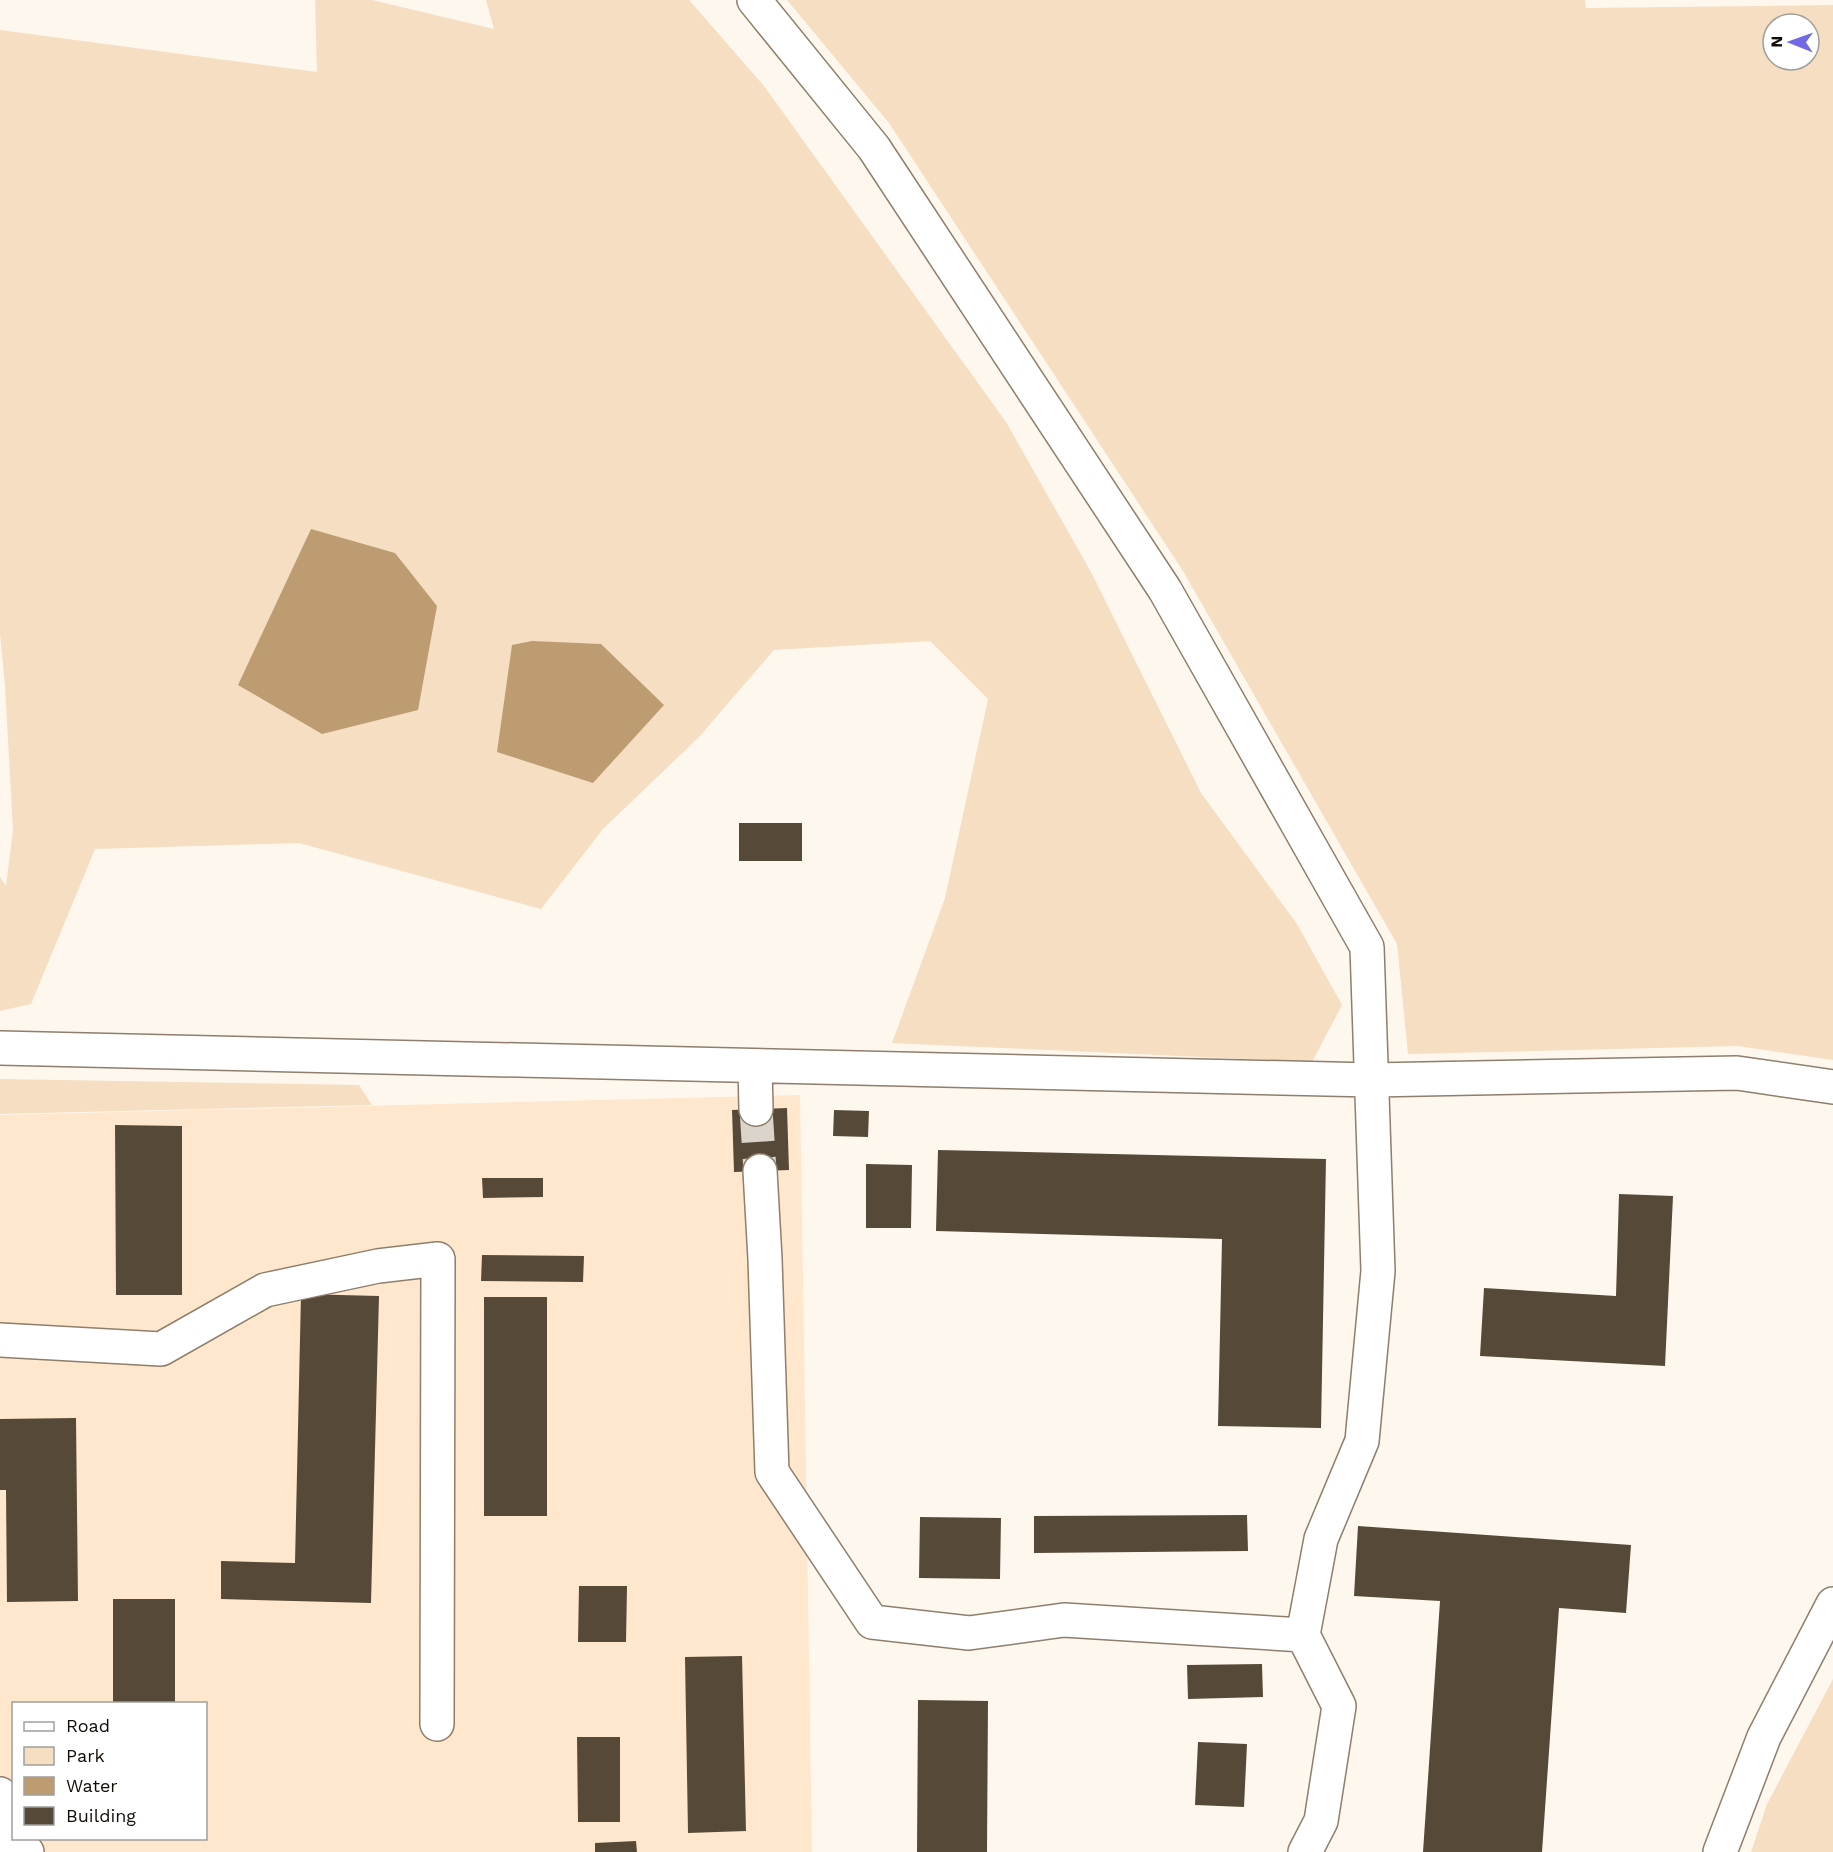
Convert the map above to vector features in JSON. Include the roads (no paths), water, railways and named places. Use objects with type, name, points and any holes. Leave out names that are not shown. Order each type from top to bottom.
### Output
[{"type":"street","points":[[754,0],[874,148],[1165,590],[1367,946],[1378,1271],[1362,1441],[1321,1539],[1303,1635],[1339,1706],[1321,1821],[1305,1852]]},
{"type":"street","points":[[0,1048],[1372,1080],[1737,1073],[1833,1087]]},
{"type":"street","points":[[755,1066],[756,1109]]},
{"type":"street","points":[[760,1171],[772,1472],[872,1622],[969,1633],[1064,1620],[1303,1635]]},
{"type":"street","points":[[0,1340],[161,1348],[265,1290],[378,1266],[438,1259],[437,1724]]},
{"type":"street","points":[[1720,1852],[1764,1737],[1833,1604]]},
{"type":"street","points":[[0,1794],[12,1836]]},
{"type":"street","points":[[13,1840],[15,1846],[27,1852]]},
{"type":"water","points":[[311,529],[395,553],[437,606],[418,710],[322,734],[238,685]]},
{"type":"water","points":[[532,641],[601,644],[664,705],[593,783],[497,752],[512,645]]},
{"type":"tunnel","points":[[756,1109],[760,1171]]}]
